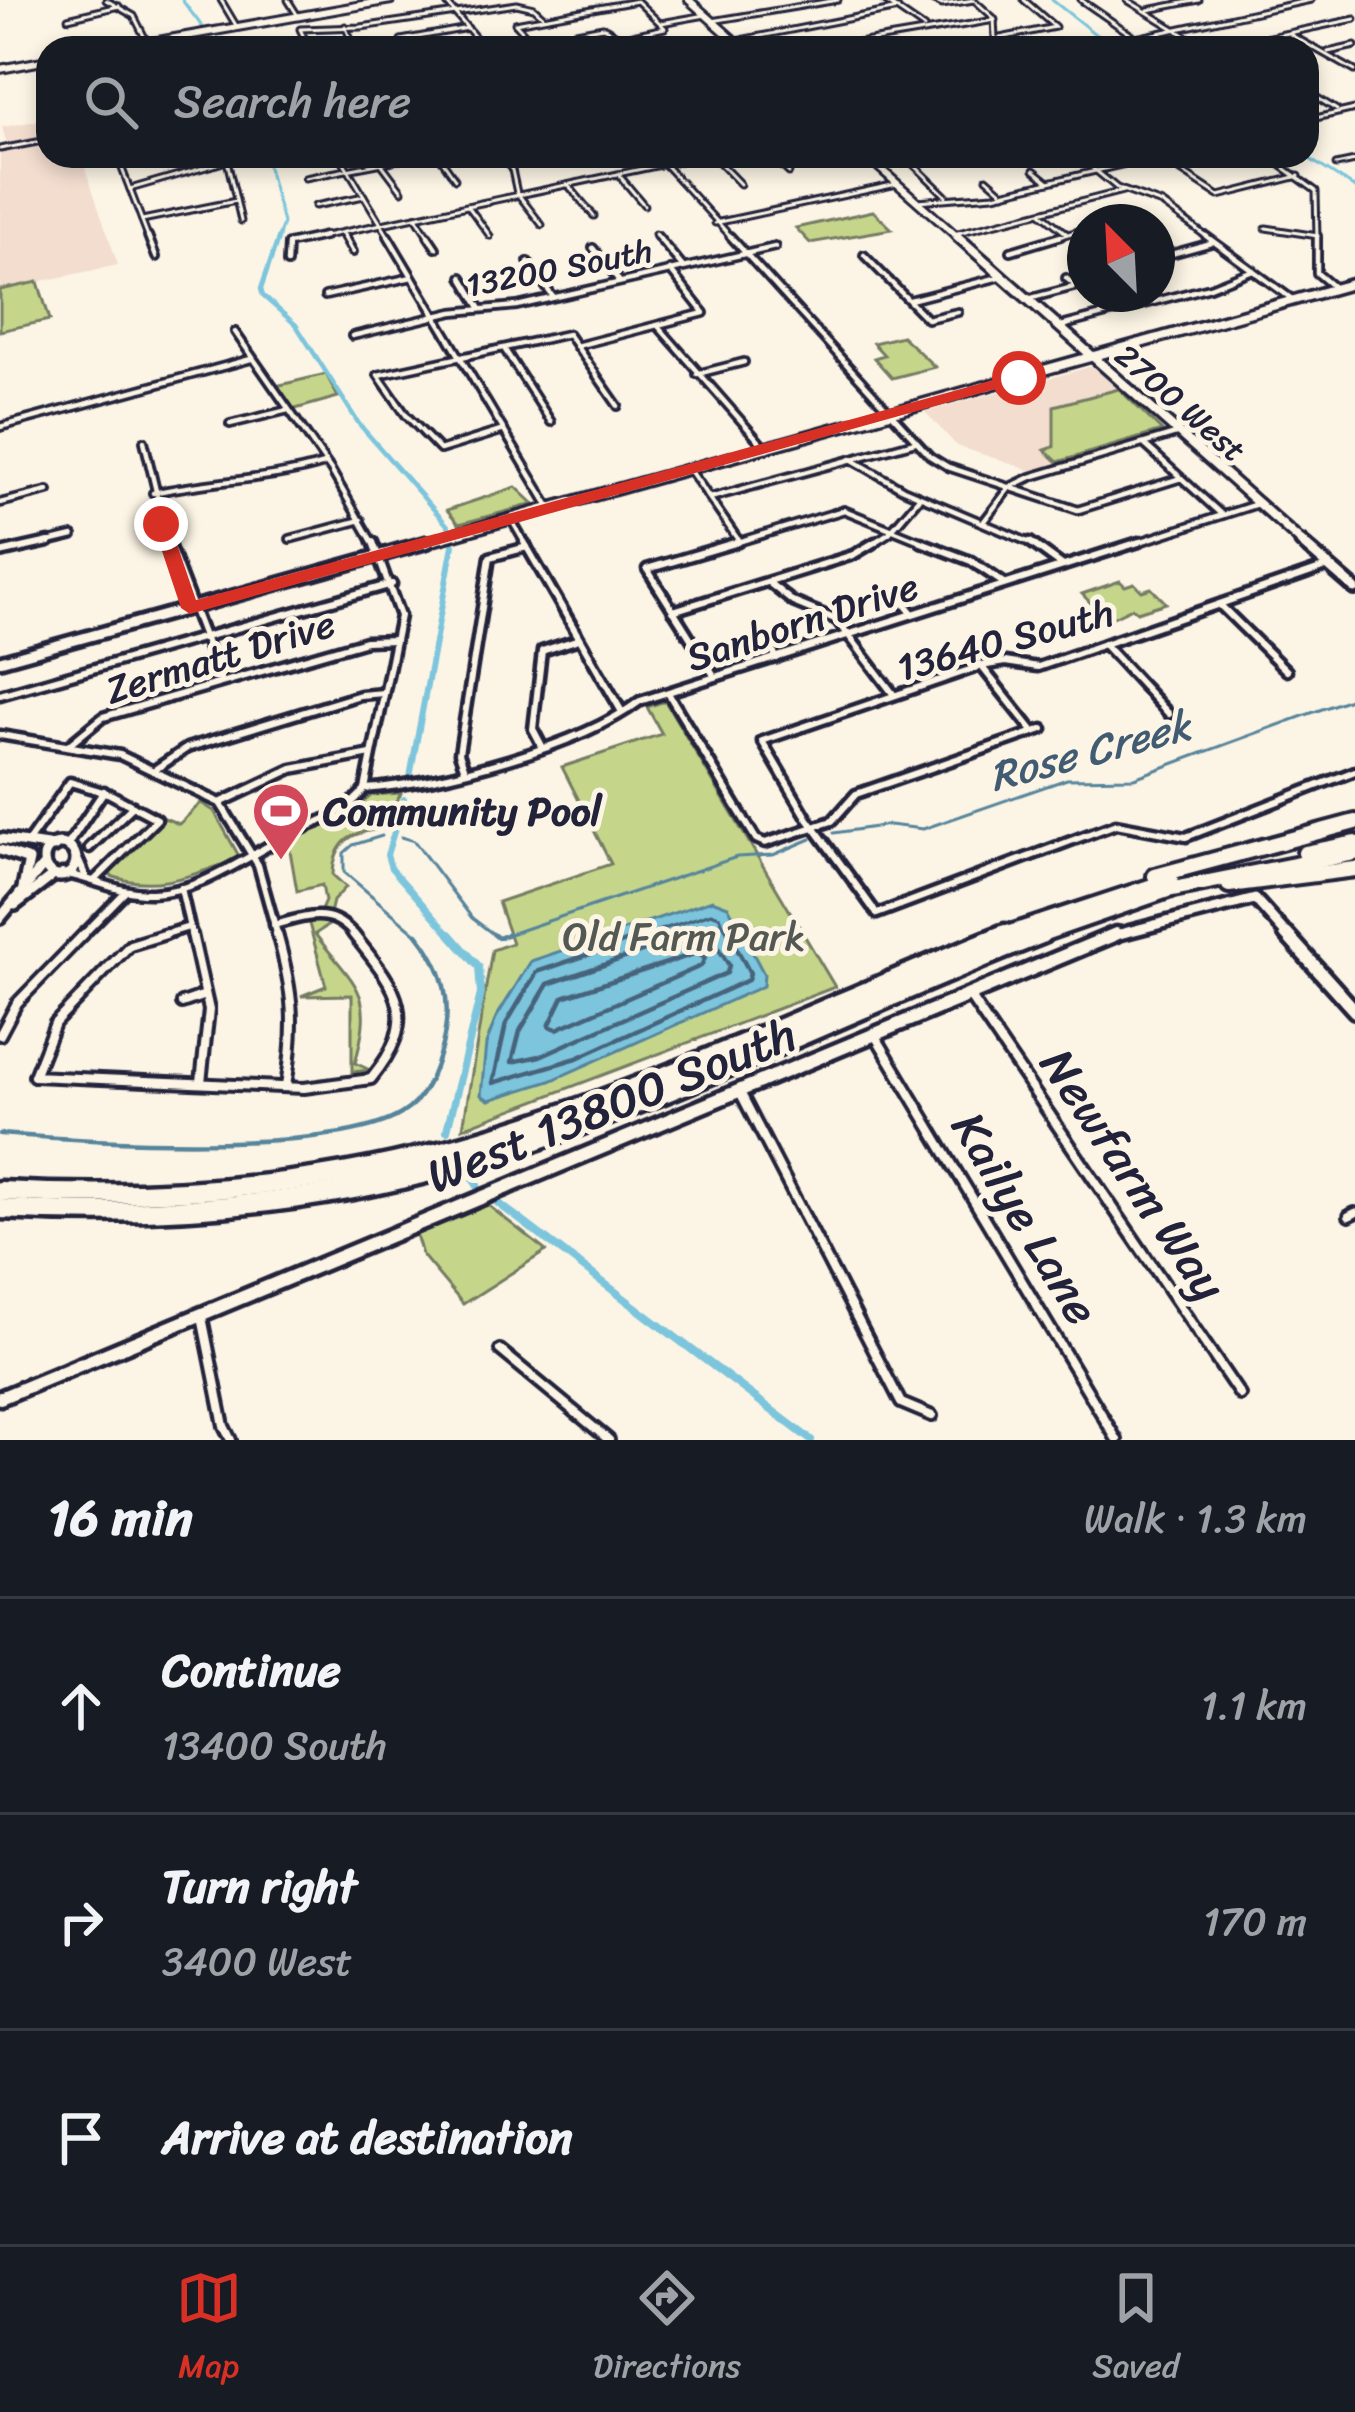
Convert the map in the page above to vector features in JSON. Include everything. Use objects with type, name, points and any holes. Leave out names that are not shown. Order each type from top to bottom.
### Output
[{"type":"highway","points":[[0,1190],[125,1195],[224,1190],[314,1179],[429,1154],[578,1108],[1183,867],[1355,822]]},
{"type":"highway","points":[[1044,919],[1167,881],[1355,843]]},
{"type":"highway","points":[[0,1209],[101,1214],[211,1209],[303,1198],[429,1172],[577,1126],[945,970],[1084,917],[1194,884],[1355,854]]},
{"type":"highway","points":[[1084,917],[1200,889],[1355,869]]},
{"type":"main road","points":[[193,36],[391,0]]},
{"type":"main road","points":[[689,0],[729,36]]},
{"type":"main road","points":[[0,69],[36,62]]},
{"type":"main road","name":"2700 West","points":[[879,168],[1355,589]]},
{"type":"main road","points":[[0,661],[1355,284]]},
{"type":"main road","points":[[0,846],[27,843],[77,851],[78,859],[10,908]]},
{"type":"main road","points":[[0,846],[33,854],[42,866],[59,874]]},
{"type":"main road","points":[[0,846],[29,860],[21,893]]},
{"type":"main road","points":[[0,918],[48,852],[62,846]]},
{"type":"main road","name":"West 13800 South","points":[[0,1398],[1123,931],[1256,899],[1355,1011]]},
{"type":"street","points":[[106,0],[135,17],[144,36]]},
{"type":"street","points":[[221,0],[237,27]]},
{"type":"street","points":[[288,0],[298,16]]},
{"type":"street","points":[[444,0],[474,36]]},
{"type":"street","points":[[661,23],[838,0]]},
{"type":"street","points":[[883,0],[927,30]]},
{"type":"street","points":[[931,0],[942,5],[975,0],[995,20],[995,36]]},
{"type":"street","points":[[1015,36],[1054,28],[1054,23],[1024,0]]},
{"type":"street","points":[[1081,0],[1133,36]]},
{"type":"street","points":[[1127,0],[1187,36]]},
{"type":"street","points":[[1145,11],[1199,0]]},
{"type":"street","points":[[1146,36],[1311,0]]},
{"type":"street","points":[[527,36],[515,22],[637,1],[665,30],[637,36]]},
{"type":"street","points":[[303,36],[300,29],[521,4],[544,17]]},
{"type":"street","points":[[68,18],[118,6]]},
{"type":"street","points":[[760,36],[898,9]]},
{"type":"street","points":[[1274,36],[1355,19]]},
{"type":"street","points":[[894,36],[995,20]]},
{"type":"street","points":[[340,24],[348,36]]},
{"type":"street","points":[[576,32],[603,27],[618,36]]},
{"type":"street","points":[[423,36],[468,28]]},
{"type":"street","points":[[1288,33],[1293,36]]},
{"type":"street","points":[[1324,53],[1355,46]]},
{"type":"street","points":[[1319,50],[1355,71]]},
{"type":"street","points":[[1319,100],[1340,112]]},
{"type":"street","points":[[1319,117],[1355,109]]},
{"type":"street","points":[[1,139],[2,149],[36,142]]},
{"type":"street","points":[[1336,165],[1355,160]]},
{"type":"street","points":[[122,168],[156,257]]},
{"type":"street","points":[[130,189],[195,168]]},
{"type":"street","points":[[228,168],[241,220]]},
{"type":"street","points":[[305,178],[354,168]]},
{"type":"street","points":[[385,168],[402,191]]},
{"type":"street","points":[[447,168],[455,179]]},
{"type":"street","points":[[510,168],[519,195],[542,225]]},
{"type":"street","points":[[287,263],[288,244],[646,168]]},
{"type":"street","points":[[668,168],[915,442],[948,467],[1078,510],[1181,478]]},
{"type":"street","points":[[725,168],[740,184]]},
{"type":"street","points":[[784,168],[789,173]]},
{"type":"street","points":[[918,168],[946,196]]},
{"type":"street","points":[[1089,168],[1124,191],[1160,202],[1294,300]]},
{"type":"street","points":[[917,201],[1004,193],[1109,168]]},
{"type":"street","points":[[1176,168],[1219,196],[1300,176]]},
{"type":"street","points":[[1287,168],[1315,188],[1317,273],[1336,289]]},
{"type":"street","points":[[348,169],[550,508]]},
{"type":"street","points":[[1034,170],[1049,182]]},
{"type":"street","points":[[618,174],[644,205]]},
{"type":"street","points":[[987,178],[1004,193]]},
{"type":"street","points":[[568,184],[594,216]]},
{"type":"street","points":[[715,223],[897,184]]},
{"type":"street","points":[[1137,195],[1143,190]]},
{"type":"street","points":[[955,234],[1124,191]]},
{"type":"street","points":[[315,206],[364,196]]},
{"type":"street","points":[[142,220],[236,201]]},
{"type":"street","points":[[468,206],[490,236]]},
{"type":"street","points":[[1041,213],[1067,234]]},
{"type":"street","points":[[416,217],[436,248]]},
{"type":"street","points":[[1266,228],[1318,236]]},
{"type":"street","points":[[342,232],[353,252]]},
{"type":"street","points":[[655,234],[683,267]]},
{"type":"street","points":[[1011,251],[1067,234]]},
{"type":"street","points":[[1175,252],[1214,242]]},
{"type":"street","name":"13200 South","points":[[352,336],[436,316],[553,298],[775,247]]},
{"type":"street","points":[[593,248],[620,282]]},
{"type":"street","points":[[864,255],[926,319],[958,312]]},
{"type":"street","points":[[528,262],[553,298]]},
{"type":"street","points":[[576,346],[704,313],[670,270]]},
{"type":"street","points":[[1060,327],[1253,271]]},
{"type":"street","points":[[910,300],[1003,276]]},
{"type":"street","points":[[325,296],[412,277]]},
{"type":"street","points":[[462,277],[482,309]]},
{"type":"street","points":[[1028,299],[1067,288]]},
{"type":"street","points":[[658,326],[765,448]]},
{"type":"street","points":[[59,874],[85,875],[125,892],[182,888],[227,873],[290,834],[350,810],[365,789],[400,616],[392,584],[361,520],[235,332]]},
{"type":"street","points":[[504,430],[440,450],[406,415],[378,375],[568,334],[618,406]]},
{"type":"street","points":[[505,350],[551,422]]},
{"type":"street","points":[[0,427],[253,358]]},
{"type":"street","points":[[697,374],[744,362]]},
{"type":"street","points":[[230,424],[288,410]]},
{"type":"street","points":[[984,521],[1010,488],[1179,433]]},
{"type":"street","points":[[144,441],[153,470],[153,493],[190,608],[221,682]]},
{"type":"street","points":[[710,498],[915,442]]},
{"type":"street","points":[[1144,444],[1222,515]]},
{"type":"street","points":[[851,459],[918,499],[1042,545],[1063,566]]},
{"type":"street","points":[[153,493],[208,479],[275,479],[324,464]]},
{"type":"street","points":[[689,470],[740,541]]},
{"type":"street","points":[[0,503],[49,491]]},
{"type":"street","points":[[673,611],[853,555],[889,533],[918,499]]},
{"type":"street","name":"Sanborn Drive","points":[[365,789],[398,789],[542,746],[611,723],[622,712],[668,693],[1259,503]]},
{"type":"street","points":[[716,677],[647,569],[844,510],[889,533],[985,567],[1005,584]]},
{"type":"street","points":[[511,519],[622,712]]},
{"type":"street","points":[[290,539],[361,520]]},
{"type":"street","points":[[0,553],[73,536]]},
{"type":"street","points":[[465,770],[459,753],[490,557],[527,547]]},
{"type":"street","name":"13640 South","points":[[816,828],[762,741],[981,666],[1005,662],[1038,667],[1329,566]]},
{"type":"street","points":[[768,582],[793,602],[824,612],[849,635],[895,695]]},
{"type":"street","points":[[0,695],[392,584]]},
{"type":"street","points":[[898,596],[912,613]]},
{"type":"street","points":[[1220,605],[1287,671]]},
{"type":"street","points":[[542,746],[533,729],[542,650],[579,639]]},
{"type":"street","name":"Zermatt Drive","points":[[69,745],[103,717],[366,641],[394,640]]},
{"type":"street","points":[[1104,644],[1169,714]]},
{"type":"street","points":[[770,647],[777,658]]},
{"type":"street","points":[[981,666],[1032,730]]},
{"type":"street","points":[[153,771],[187,748],[360,694],[384,693]]},
{"type":"street","points":[[668,693],[756,839],[765,843],[816,828],[839,815],[856,794],[1043,729]]},
{"type":"street","points":[[0,734],[120,755],[220,803],[255,857],[296,1006],[286,1086]]},
{"type":"street","points":[[220,803],[242,788],[352,754],[371,754]]},
{"type":"street","points":[[816,828],[877,914],[1116,824],[1139,826],[1166,838],[1186,837],[1355,771]]},
{"type":"street","points":[[27,843],[70,782],[104,791],[157,819],[95,880]]},
{"type":"street","points":[[62,846],[104,791]]},
{"type":"street","points":[[89,848],[133,806]]},
{"type":"street","points":[[78,859],[85,875]]},
{"type":"street","points":[[182,888],[206,995],[210,1034],[202,1082]]},
{"type":"street","points":[[0,1035],[17,1003],[125,892]]},
{"type":"street","points":[[189,927],[130,945],[56,1023],[34,1076],[286,1086],[371,1079],[392,1053],[400,1006],[394,986],[341,919],[322,913],[274,925]]},
{"type":"street","name":"Newfarm Way","points":[[968,994],[1240,1395]]},
{"type":"street","points":[[182,1003],[206,995]]},
{"type":"street","name":"Kailye Lane","points":[[874,1034],[1117,1440]]},
{"type":"street","points":[[739,1090],[902,1402],[932,1416]]},
{"type":"street","points":[[201,1314],[231,1440]]},
{"type":"street","points":[[500,1350],[609,1440]]},
{"type":"shaded area","points":[[36,121],[36,168],[85,168],[118,265],[0,290],[0,147],[7,145],[2,127]]},
{"type":"shaded area","points":[[1093,366],[1165,431],[1033,471],[957,446],[925,412]]},
{"type":"green space","points":[[873,211],[892,229],[810,243],[796,228]]},
{"type":"green space","points":[[38,282],[50,320],[0,331],[0,290]]},
{"type":"green space","points":[[902,336],[935,367],[892,378],[874,358],[884,355],[873,343]]},
{"type":"green space","points":[[326,374],[338,397],[292,410],[276,386]]},
{"type":"green space","points":[[1119,389],[1162,431],[1058,462],[1045,450],[1054,447],[1054,406]]},
{"type":"green space","points":[[516,487],[534,504],[459,524],[447,510]]},
{"type":"green space","points":[[1120,581],[1125,586],[1134,583],[1142,591],[1151,588],[1166,603],[1137,612],[1132,608],[1107,620],[1082,594]]},
{"type":"green space","name":"Old Farm Park","points":[[665,701],[835,987],[463,1128],[492,950],[512,943],[498,902],[611,864],[562,767],[662,734],[647,707]]},
{"type":"green space","points":[[401,793],[384,829],[354,835],[341,846],[333,875],[346,887],[333,901],[329,918],[335,921],[315,934],[359,992],[363,1021],[355,1063],[370,1070],[352,1072],[352,995],[301,996],[326,986],[308,920],[318,917],[325,901],[322,885],[297,891],[288,839],[340,821],[372,795]]},
{"type":"green space","points":[[201,803],[214,811],[240,858],[157,882],[106,874],[162,817],[179,824]]},
{"type":"green space","points":[[484,1202],[546,1251],[463,1304],[422,1255],[415,1231]]},
{"type":"water","points":[[712,900],[728,906],[764,974],[763,986],[550,1081],[489,1100],[481,1095],[486,1044],[496,1018],[531,961]]},
{"type":"waterway","points":[[182,0],[204,29]]},
{"type":"waterway","points":[[1052,0],[1099,36]]},
{"type":"waterway","points":[[1319,165],[1355,188]]},
{"type":"waterway","points":[[268,168],[283,223],[278,238]]},
{"type":"waterway","points":[[278,238],[261,289],[263,296],[296,325],[359,424],[449,527]]},
{"type":"waterway","points":[[410,777],[453,545]]},
{"type":"waterway","name":"Rose Creek","points":[[834,833],[889,825],[923,829],[1067,779],[1134,778],[1355,697]]},
{"type":"waterway","points":[[404,799],[387,855],[391,868],[452,937]]},
{"type":"waterway","name":"Rose Creek","points":[[382,836],[353,845],[344,853],[344,872],[418,935]]},
{"type":"waterway","name":"Rose Creek","points":[[401,837],[414,841],[472,918],[497,937]]},
{"type":"waterway","name":"Rose Creek","points":[[501,937],[737,857],[773,855],[811,839]]},
{"type":"waterway","points":[[447,1130],[481,994],[479,967],[450,934]]},
{"type":"waterway","name":"Rose Creek","points":[[493,934],[498,938],[509,934]]},
{"type":"waterway","name":"Rose Creek","points":[[0,1134],[146,1142],[266,1141],[368,1127],[401,1114],[417,1101],[432,1075],[447,1015],[440,973],[418,935]]},
{"type":"waterway","points":[[474,1179],[477,1185]]},
{"type":"waterway","points":[[498,1203],[811,1440]]},
{"type":"place","name":"Community Pool","points":[[281,862]]},
{"type":"route","points":[[161,524],[169,535],[190,608],[1019,378]]}]
